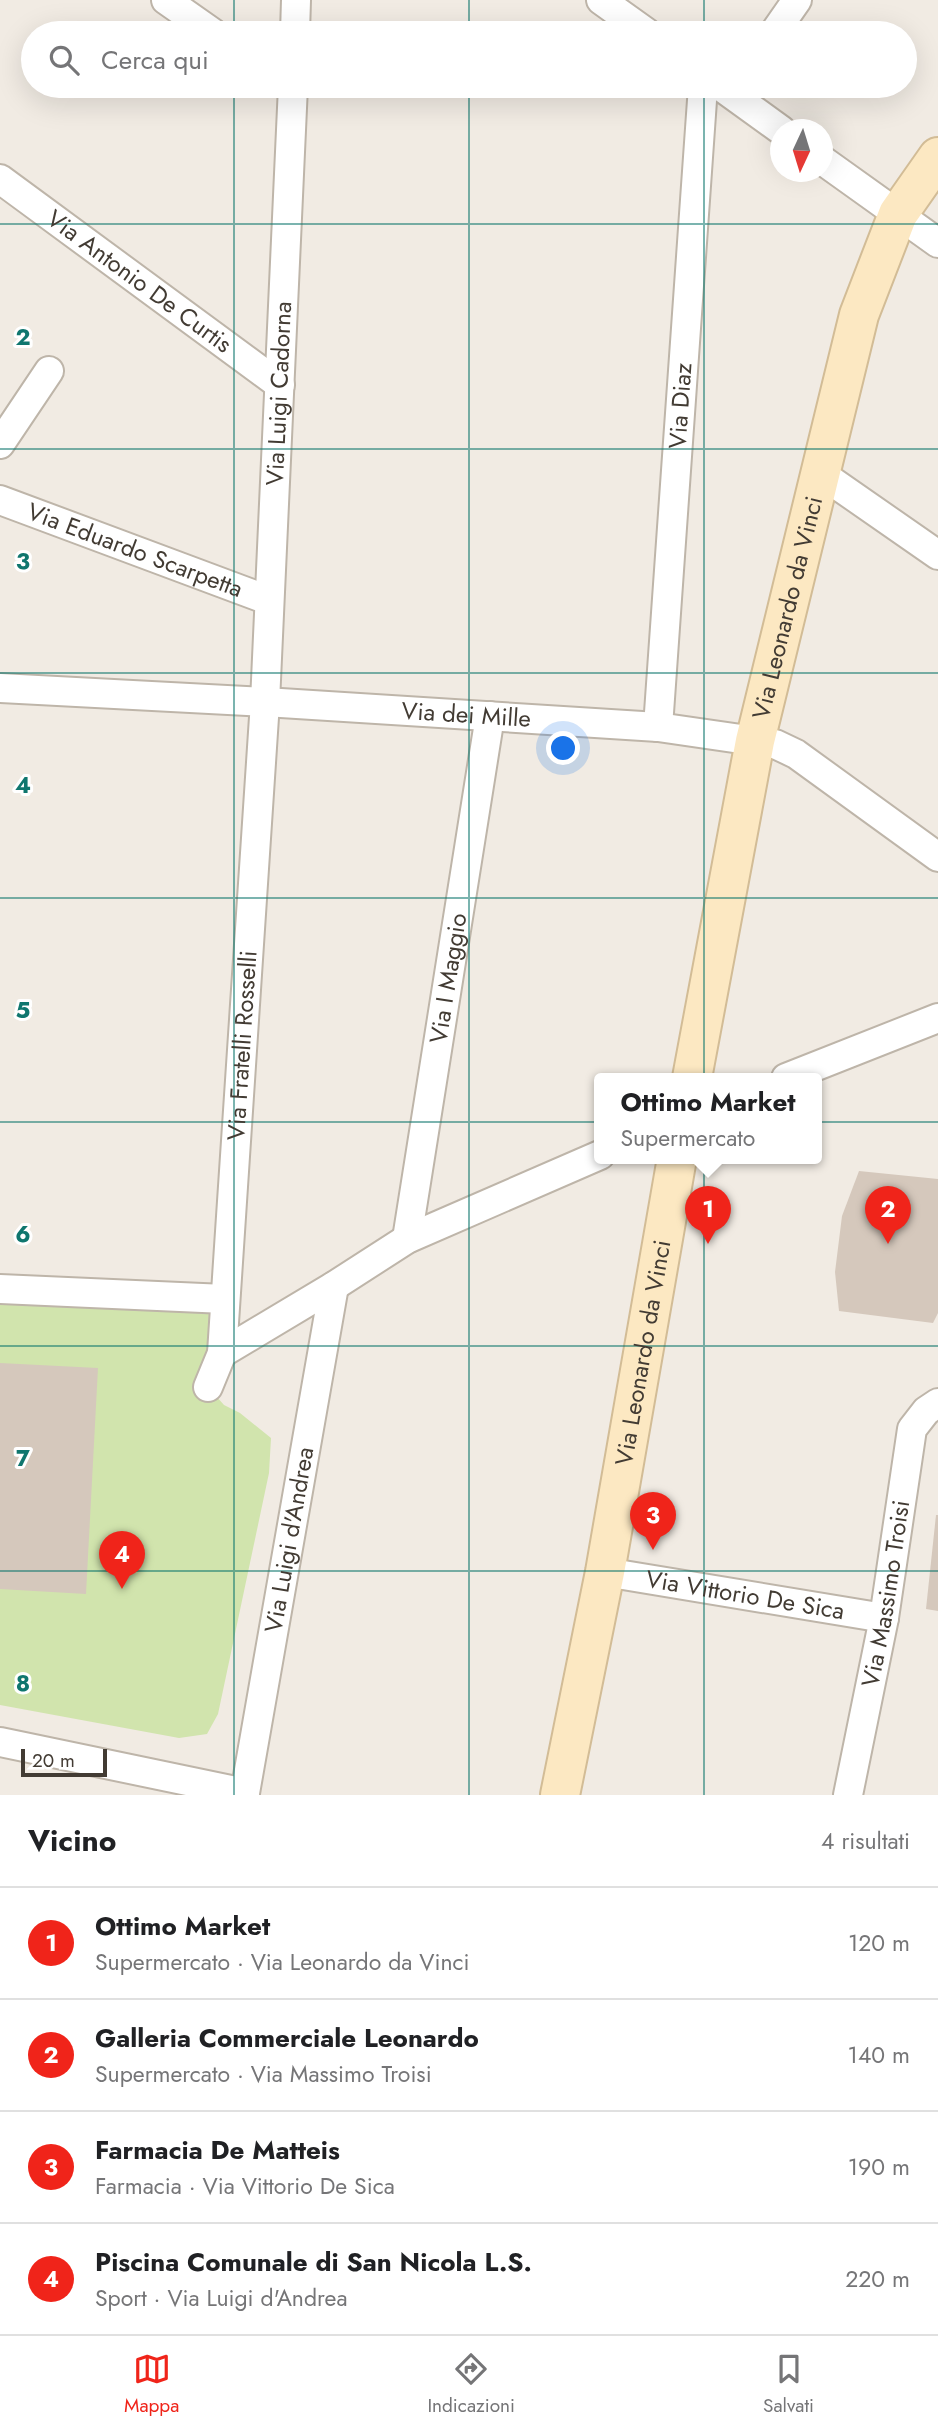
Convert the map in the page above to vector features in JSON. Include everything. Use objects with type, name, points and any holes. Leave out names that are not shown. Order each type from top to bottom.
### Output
[{"type":"street","points":[[166,0],[196,21]]},
{"type":"street","points":[[295,21],[296,0]]},
{"type":"street","points":[[601,0],[630,21]]},
{"type":"street","points":[[782,21],[797,0]]},
{"type":"street","name":"Via Luigi Cadorna","points":[[265,702],[290,98]]},
{"type":"street","name":"Via Diaz","points":[[658,727],[702,98]]},
{"type":"street","points":[[742,98],[770,121]]},
{"type":"street","name":"Via Leonardo da Vinci","points":[[693,1073],[755,741],[859,315],[898,214],[938,157]]},
{"type":"street","points":[[833,167],[938,243]]},
{"type":"street","name":"Via Antonio De Curtis","points":[[0,179],[280,385]]},
{"type":"street","points":[[0,444],[49,371]]},
{"type":"street","points":[[820,473],[938,555]]},
{"type":"street","name":"Via Eduardo Scarpetta","points":[[0,500],[268,600]]},
{"type":"street","name":"Via dei Mille","points":[[0,688],[658,727],[775,744],[796,754],[938,857]]},
{"type":"street","name":"Via Fratelli Rosselli","points":[[208,1387],[222,1353],[265,702]]},
{"type":"street","name":"Via I Maggio","points":[[407,1238],[489,716]]},
{"type":"street","points":[[799,1073],[938,1018]]},
{"type":"street","points":[[222,1353],[334,1286],[407,1238],[594,1158]]},
{"type":"street","name":"Via Leonardo da Vinci","points":[[560,1795],[605,1572],[676,1164]]},
{"type":"street","name":"Via Luigi d'Andrea","points":[[245,1794],[334,1286]]},
{"type":"street","points":[[0,1289],[225,1299]]},
{"type":"street","name":"Via Massimo Troisi","points":[[848,1795],[884,1618],[912,1429],[926,1411],[938,1403]]},
{"type":"street","name":"Via Vittorio De Sica","points":[[605,1572],[884,1618]]},
{"type":"street","points":[[0,1742],[245,1794]]},
{"type":"green space","points":[[0,1301],[209,1311],[208,1387],[224,1405],[240,1413],[271,1438],[269,1473],[218,1714],[207,1734],[179,1738],[0,1705]]},
{"type":"building","points":[[859,1171],[938,1179],[938,1313],[933,1323],[839,1311],[835,1272],[842,1216]]},
{"type":"building","points":[[0,1363],[98,1368],[86,1594],[0,1589]]},
{"type":"building","points":[[938,1515],[938,1611],[926,1609]]},
{"type":"place","name":"Ottimo Market","points":[[708,1244]]},
{"type":"place","name":"Galleria Commerciale Leonardo","points":[[888,1244]]},
{"type":"place","name":"Farmacia De Matteis","points":[[653,1550]]},
{"type":"place","name":"Piscina Comunale di San Nicola L.S.","points":[[122,1589]]}]
